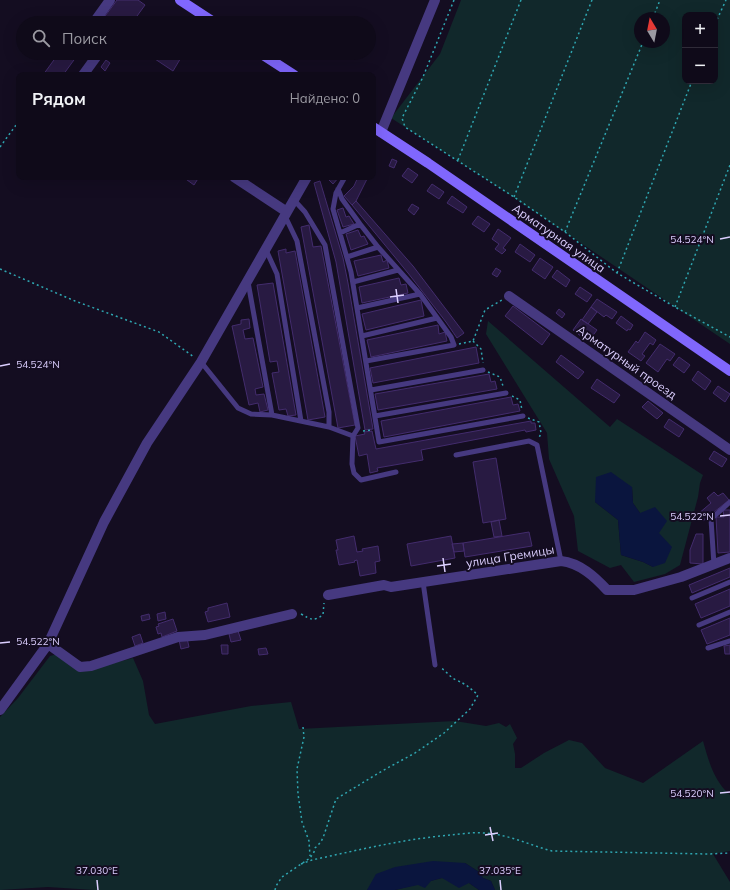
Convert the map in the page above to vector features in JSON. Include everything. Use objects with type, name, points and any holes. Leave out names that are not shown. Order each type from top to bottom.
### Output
[{"type":"street","points":[[99,16],[110,0]]},
{"type":"street","points":[[180,0],[204,16]]},
{"type":"street","points":[[376,127],[435,0]]},
{"type":"street","points":[[85,72],[94,60]]},
{"type":"street","points":[[271,60],[289,72]]},
{"type":"street","name":"Арматурная улица","points":[[376,130],[441,172],[730,372]]},
{"type":"street","points":[[238,180],[286,214]]},
{"type":"street","points":[[0,710],[48,644],[104,522],[147,443],[200,362],[305,180]]},
{"type":"street","name":"Арматурный проезд","points":[[509,296],[730,450]]},
{"type":"street","name":"улица Гремицы","points":[[328,595],[384,585],[391,587],[561,561],[569,562],[580,567],[594,576],[608,590],[634,590],[680,577],[730,558]]},
{"type":"street","points":[[48,644],[80,666],[91,666],[178,637],[205,635],[292,614]]},
{"type":"lane","points":[[343,180],[336,193],[333,209],[353,282],[379,442],[523,416]]},
{"type":"lane","points":[[338,189],[342,199],[360,224],[378,247],[420,294],[451,337],[454,345],[366,361]]},
{"type":"lane","points":[[294,200],[305,212],[325,245],[358,428],[354,434],[352,464],[354,473],[361,480],[396,472]]},
{"type":"lane","points":[[286,214],[297,240],[329,412],[328,427]]},
{"type":"lane","points":[[340,233],[360,224]]},
{"type":"lane","points":[[347,257],[378,247]]},
{"type":"lane","points":[[266,249],[276,274],[301,421]]},
{"type":"lane","points":[[353,282],[398,270]]},
{"type":"lane","points":[[248,280],[272,415]]},
{"type":"lane","points":[[357,308],[420,294]]},
{"type":"lane","points":[[362,336],[437,318]]},
{"type":"lane","points":[[200,362],[238,408],[251,414],[272,415],[354,434]]},
{"type":"lane","points":[[371,390],[483,370]]},
{"type":"lane","points":[[375,416],[506,393]]},
{"type":"lane","points":[[456,455],[529,441],[537,445],[561,561]]},
{"type":"lane","points":[[714,565],[711,519],[730,502]]},
{"type":"lane","points":[[423,582],[435,664]]},
{"type":"lane","points":[[692,598],[730,582]]},
{"type":"lane","points":[[699,625],[730,612]]},
{"type":"lane","points":[[708,648],[730,641]]},
{"type":"path","points":[[454,0],[423,77],[402,118],[405,127],[514,197],[565,232],[618,273],[675,307],[730,337]]},
{"type":"path","points":[[458,161],[521,0]]},
{"type":"path","points":[[514,197],[592,0]]},
{"type":"path","points":[[655,12],[660,0]]},
{"type":"path","points":[[718,17],[726,0]]},
{"type":"path","points":[[565,232],[641,48]]},
{"type":"path","points":[[618,273],[691,84]]},
{"type":"path","points":[[0,147],[16,125]]},
{"type":"path","points":[[675,307],[730,165]]},
{"type":"path","points":[[0,269],[75,301],[159,332],[200,362]]},
{"type":"path","points":[[454,345],[473,341],[485,310],[509,296]]},
{"type":"path","points":[[354,434],[377,429]]},
{"type":"path","points":[[292,614],[300,614],[310,619],[323,615],[324,602],[328,595]]},
{"type":"path","points":[[275,890],[282,877],[310,858],[315,848],[321,842],[336,799],[433,741],[456,723],[475,702],[478,695],[467,685],[460,680],[456,680],[435,664]]},
{"type":"path","points":[[303,727],[304,737],[297,770],[298,794],[302,822],[309,841],[310,858]]},
{"type":"path","points":[[301,864],[312,860],[398,842],[483,832],[517,839],[552,851],[708,854],[730,853]]},
{"type":"green space","points":[[461,0],[730,0],[730,344],[498,187],[391,118],[440,54]]},
{"type":"green space","points":[[488,321],[610,427],[617,419],[703,475],[680,565],[665,574],[634,582],[621,565],[610,568],[578,551],[574,516],[549,459],[547,433],[486,334]],"holes":[[[632,487],[633,503],[640,513],[653,567],[621,555],[618,520],[595,502]]]},
{"type":"green space","points":[[57,654],[84,671],[133,658],[143,681],[149,715],[155,724],[251,706],[291,702],[299,729],[455,721],[486,726],[499,723],[506,727],[510,724],[517,738],[513,744],[515,768],[521,768],[544,753],[569,740],[582,743],[605,768],[643,783],[703,741],[710,764],[716,777],[724,790],[730,795],[730,851],[713,854],[730,882],[730,890],[495,890],[491,881],[483,878],[479,872],[465,863],[371,885],[367,890],[94,890],[48,887],[0,890],[0,717],[18,698],[50,656]]},
{"type":"green space","points":[[442,878],[469,883],[479,890],[395,890]]},
{"type":"water","points":[[611,472],[632,487],[633,503],[640,513],[655,507],[667,521],[659,533],[672,547],[665,563],[653,567],[621,555],[618,520],[595,502],[596,477]]},
{"type":"water","points":[[433,861],[465,863],[479,872],[483,878],[491,881],[495,890],[479,890],[469,883],[459,888],[442,878],[431,881],[425,888],[418,885],[395,890],[367,890],[376,874],[395,867]]},
{"type":"building","points":[[117,0],[138,0],[145,5],[137,16],[105,16]]},
{"type":"building","points":[[54,60],[74,60],[65,72],[45,72]]},
{"type":"building","points":[[106,60],[110,63],[105,71],[101,67]]},
{"type":"building","points":[[156,60],[180,60],[173,71]]},
{"type":"building","points":[[392,159],[397,161],[394,168],[389,166]]},
{"type":"building","points":[[408,168],[418,175],[412,183],[402,176]]},
{"type":"building","points":[[187,180],[197,180],[194,185]]},
{"type":"building","points":[[329,180],[336,180],[333,184]]},
{"type":"building","points":[[357,180],[366,180],[356,201],[352,205],[344,196],[354,186]]},
{"type":"building","points":[[320,181],[343,258],[373,429],[365,430],[336,262],[314,183]]},
{"type":"building","points":[[432,184],[444,192],[439,199],[427,191]]},
{"type":"building","points":[[452,196],[467,207],[463,213],[447,203]]},
{"type":"building","points":[[356,201],[413,266],[464,333],[457,338],[408,273],[352,205]]},
{"type":"building","points":[[412,204],[419,208],[414,215],[408,210]]},
{"type":"building","points":[[343,208],[346,217],[349,216],[354,224],[343,227],[337,210]]},
{"type":"building","points":[[478,216],[490,224],[484,232],[472,224]]},
{"type":"building","points":[[309,225],[313,247],[321,246],[355,425],[338,428],[301,227]]},
{"type":"building","points":[[498,229],[511,238],[503,248],[506,250],[502,254],[495,249],[499,244],[492,239]]},
{"type":"building","points":[[358,230],[361,237],[364,236],[368,244],[351,250],[346,234]]},
{"type":"building","points":[[520,244],[535,255],[530,262],[515,252]]},
{"type":"building","points":[[286,249],[286,253],[295,251],[325,417],[308,420],[278,251]]},
{"type":"building","points":[[381,255],[383,262],[387,260],[389,268],[358,276],[354,261]]},
{"type":"building","points":[[540,258],[553,267],[545,279],[532,270]]},
{"type":"building","points":[[496,268],[501,271],[497,277],[492,274]]},
{"type":"building","points":[[557,270],[570,280],[566,287],[552,277]]},
{"type":"building","points":[[399,278],[401,285],[406,284],[408,293],[362,303],[359,287]]},
{"type":"building","points":[[273,283],[296,415],[288,416],[286,409],[279,410],[272,373],[279,372],[277,361],[270,362],[257,285]]},
{"type":"building","points":[[580,287],[592,295],[587,302],[575,294]]},
{"type":"building","points":[[597,299],[617,312],[612,319],[606,315],[604,317],[591,307]]},
{"type":"building","points":[[421,300],[424,316],[366,330],[362,314]]},
{"type":"building","points":[[513,306],[550,334],[542,345],[505,316]]},
{"type":"building","points":[[591,307],[597,312],[588,324],[582,320]]},
{"type":"building","points":[[559,309],[565,314],[562,318],[556,313]]},
{"type":"building","points":[[621,316],[633,325],[630,330],[628,329],[627,331],[616,323]]},
{"type":"building","points":[[249,319],[250,328],[243,330],[245,339],[253,338],[263,387],[255,389],[256,395],[264,394],[268,410],[260,412],[258,403],[249,405],[232,326],[241,324],[241,320]]},
{"type":"building","points":[[581,319],[597,330],[591,338],[584,333],[582,337],[573,330]]},
{"type":"building","points":[[438,325],[439,334],[445,332],[447,341],[371,357],[367,340]]},
{"type":"building","points":[[645,332],[656,340],[653,345],[650,343],[642,354],[645,356],[641,361],[628,352],[636,341],[638,343]]},
{"type":"building","points":[[660,344],[675,354],[670,361],[667,359],[658,372],[646,363]]},
{"type":"building","points":[[476,347],[479,363],[373,383],[370,368]]},
{"type":"building","points":[[561,355],[584,372],[578,379],[556,362]]},
{"type":"building","points":[[679,357],[690,365],[684,373],[673,365]]},
{"type":"building","points":[[698,371],[711,381],[705,390],[692,380]]},
{"type":"building","points":[[489,374],[491,382],[495,381],[497,389],[378,410],[375,394]]},
{"type":"building","points":[[597,379],[620,395],[614,403],[591,388]]},
{"type":"building","points":[[718,386],[730,394],[725,402],[713,393]]},
{"type":"building","points":[[511,397],[513,405],[518,404],[520,411],[384,437],[381,421]]},
{"type":"building","points":[[648,401],[663,413],[657,419],[642,407]]},
{"type":"building","points":[[669,419],[684,429],[679,437],[664,427]]},
{"type":"building","points":[[531,421],[531,423],[535,423],[536,430],[526,432],[525,430],[421,450],[423,460],[377,468],[378,471],[370,473],[367,454],[359,456],[355,436],[365,434],[364,432],[372,431],[376,449]]},
{"type":"building","points":[[714,451],[727,459],[722,467],[709,459]]},
{"type":"building","points":[[496,458],[506,519],[483,523],[473,462]]},
{"type":"building","points":[[714,492],[718,496],[723,493],[729,500],[703,521],[698,514],[711,503],[707,498]]},
{"type":"building","points":[[723,510],[730,510],[730,552],[718,553],[716,517],[724,517]]},
{"type":"building","points":[[499,520],[502,536],[494,537],[491,522]]},
{"type":"building","points":[[529,532],[532,546],[465,557],[463,543]]},
{"type":"building","points":[[696,534],[703,534],[703,564],[690,563],[690,550]]},
{"type":"building","points":[[354,536],[357,552],[363,551],[362,549],[378,546],[380,561],[375,562],[376,573],[360,576],[357,560],[354,561],[355,562],[339,565],[336,540]]},
{"type":"building","points":[[451,536],[455,558],[411,566],[407,544]]},
{"type":"building","points":[[463,543],[464,551],[454,552],[452,544]]},
{"type":"building","points":[[730,568],[730,577],[692,593],[689,585]]},
{"type":"building","points":[[730,589],[730,606],[701,618],[695,604]]},
{"type":"building","points":[[227,603],[230,617],[208,622],[205,612],[208,611],[208,608]]},
{"type":"building","points":[[165,612],[166,619],[158,621],[157,614]]},
{"type":"building","points":[[149,614],[150,619],[142,621],[141,616]]},
{"type":"building","points":[[730,618],[730,635],[707,644],[701,630]]},
{"type":"building","points":[[173,619],[177,631],[162,637],[161,633],[158,634],[156,627],[159,626],[158,624]]},
{"type":"building","points":[[238,631],[241,640],[231,642],[229,634]]},
{"type":"building","points":[[140,634],[143,643],[135,646],[132,637]]},
{"type":"building","points":[[187,638],[189,647],[181,649],[179,640]]},
{"type":"building","points":[[221,645],[228,645],[228,654],[222,654]]},
{"type":"building","points":[[730,645],[730,654],[725,654],[724,646]]},
{"type":"building","points":[[266,648],[268,654],[259,655],[258,649]]}]
